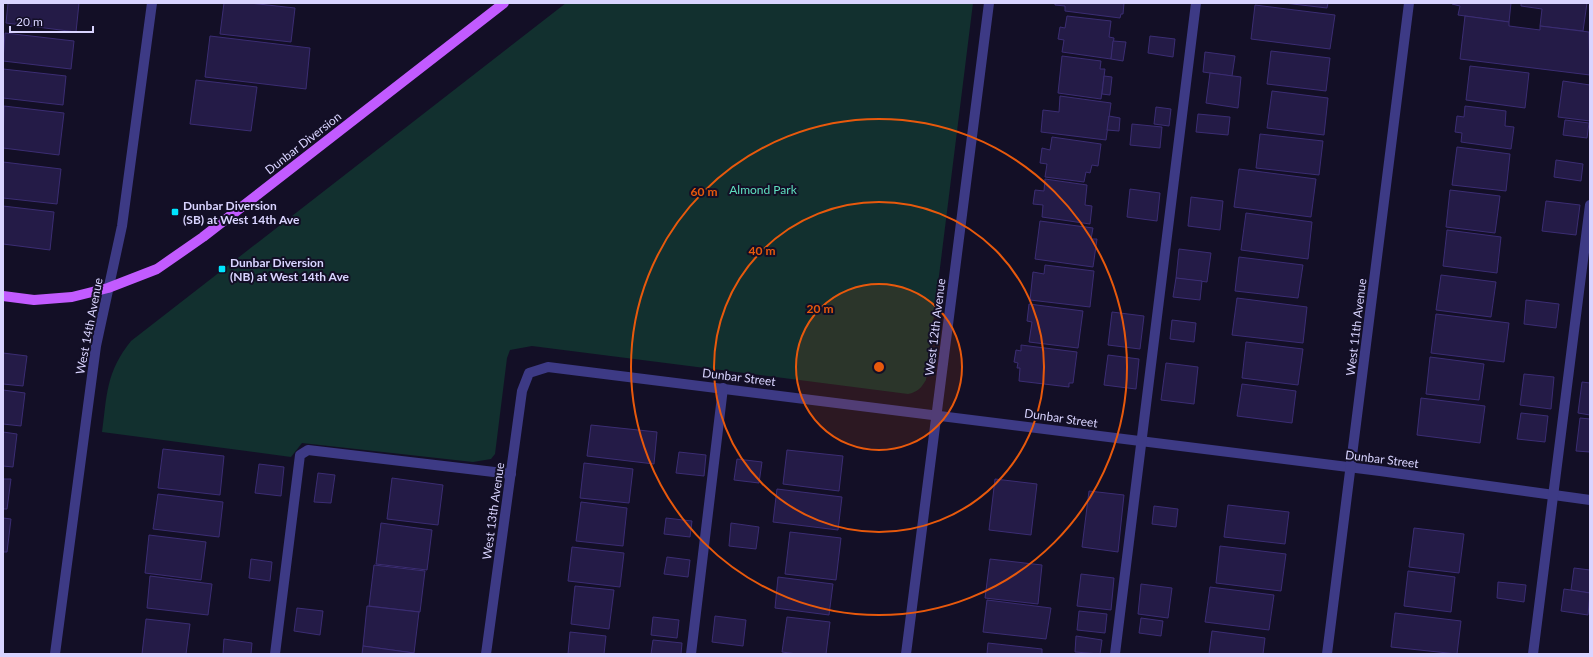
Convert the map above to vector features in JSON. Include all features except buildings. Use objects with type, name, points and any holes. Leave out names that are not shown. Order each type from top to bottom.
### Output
[{"type":"main road","name":"Dunbar Diversion","points":[[108,288],[157,269],[203,237],[504,3]]},
{"type":"main road","points":[[3,296],[34,300],[64,298],[108,288]]},
{"type":"street","name":"West 14th Avenue","points":[[55,654],[94,357],[122,226],[152,3]]},
{"type":"street","name":"West 12th Avenue","points":[[906,654],[989,3]]},
{"type":"street","points":[[1116,654],[1196,3]]},
{"type":"street","name":"West 11th Avenue","points":[[1327,654],[1409,3]]},
{"type":"street","points":[[1533,654],[1590,205]]},
{"type":"street","name":"Dunbar Street","points":[[529,373],[548,367],[937,415],[1590,500]]},
{"type":"street","name":"West 13th Avenue","points":[[486,654],[522,391],[529,373]]},
{"type":"street","points":[[691,654],[723,388]]},
{"type":"street","points":[[275,654],[300,455],[308,450],[511,474]]},
{"type":"green space","name":"Almond Park","points":[[566,3],[973,3],[926,380],[919,389],[908,394],[532,346],[510,350],[507,358],[495,454],[491,459],[473,462],[302,443],[291,457],[102,432],[107,395],[112,373],[123,352],[131,341]]},
{"type":"place","name":"Dunbar Diversion (SB) at West 14th Ave","points":[[175,212]]},
{"type":"place","name":"Dunbar Diversion (NB) at West 14th Ave","points":[[222,269]]}]
